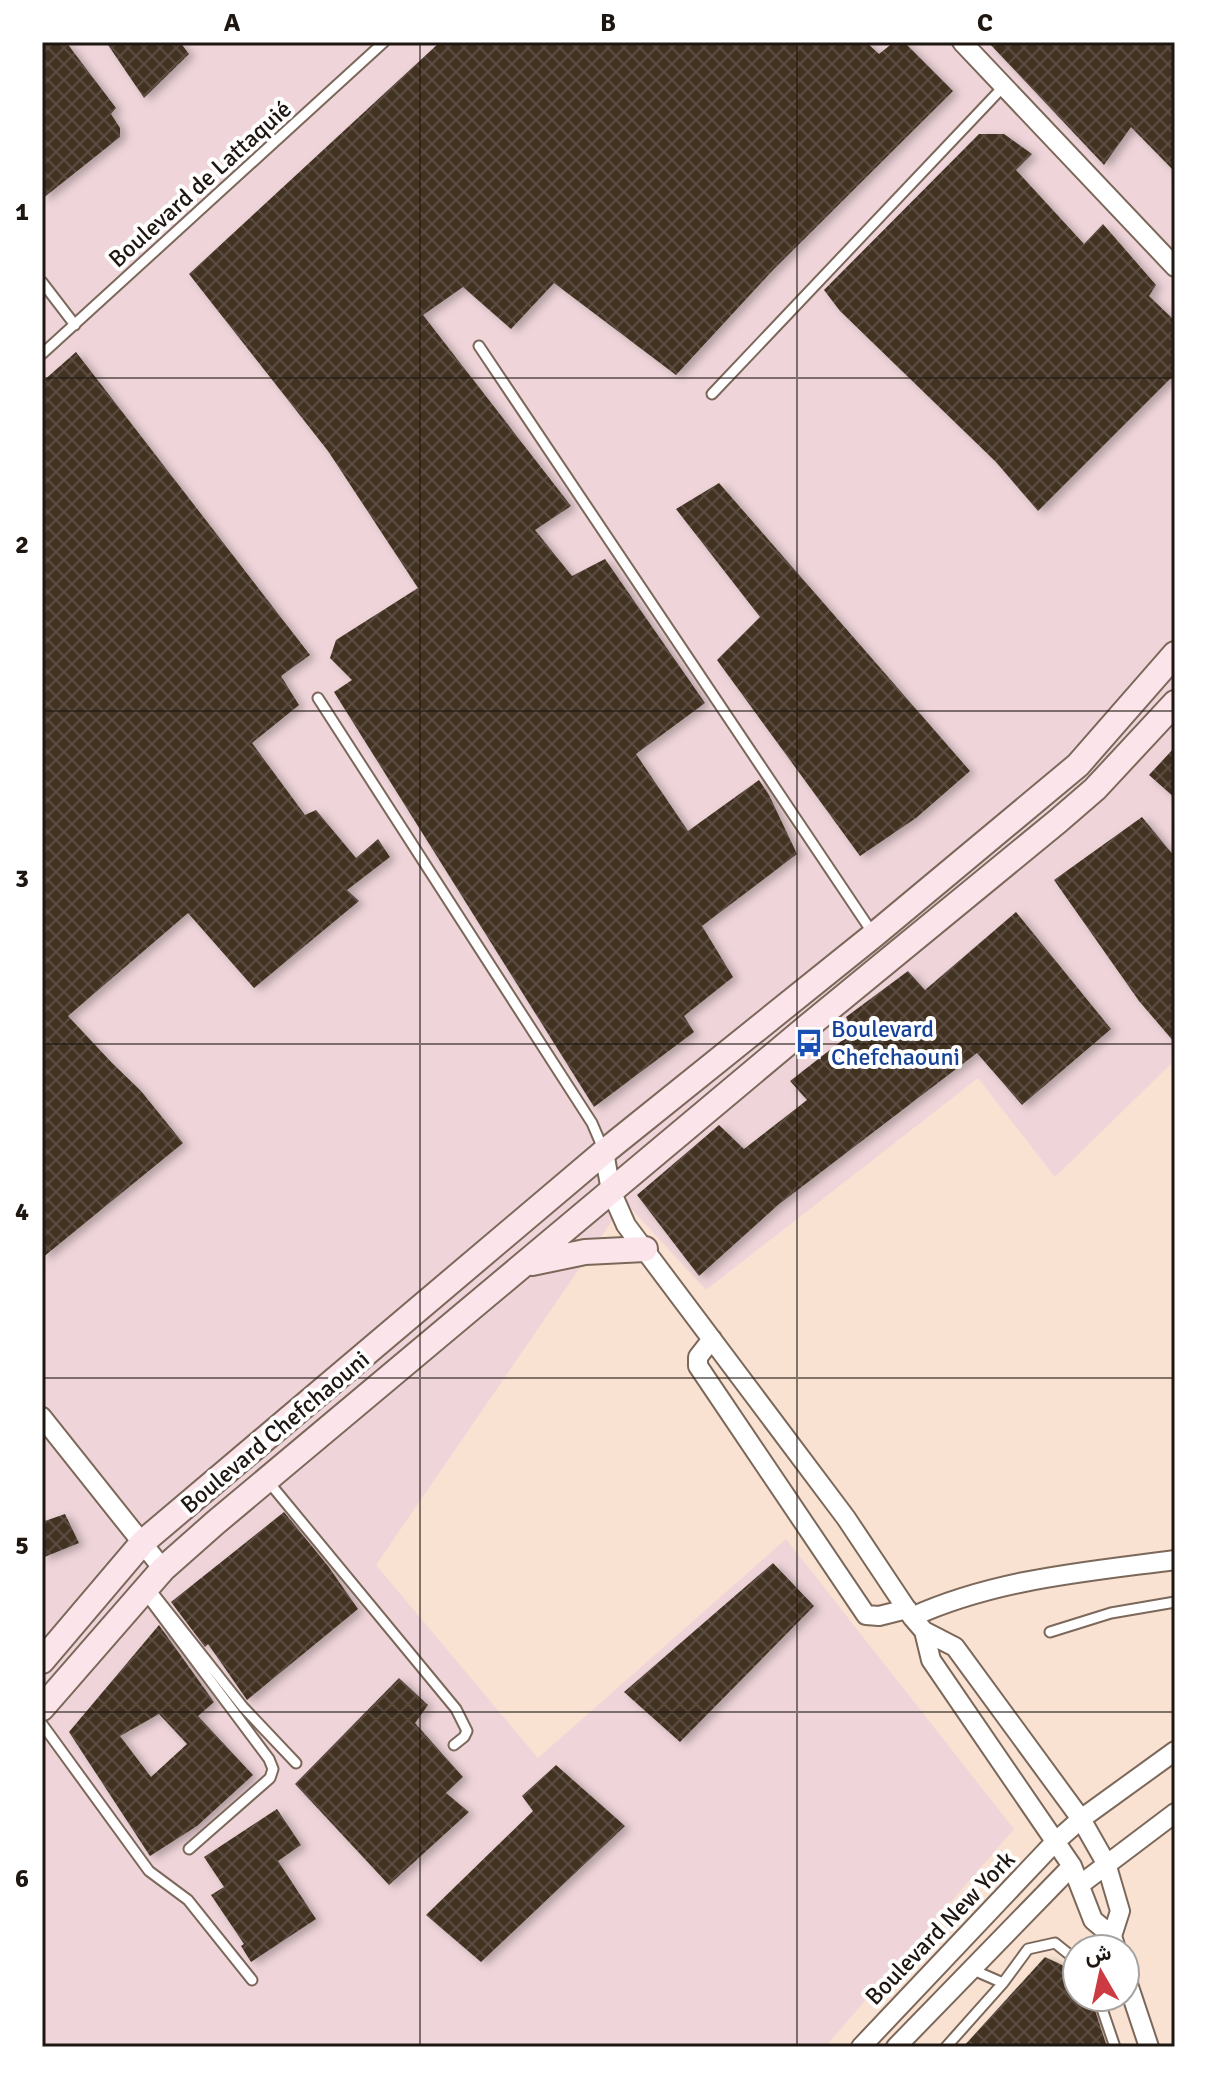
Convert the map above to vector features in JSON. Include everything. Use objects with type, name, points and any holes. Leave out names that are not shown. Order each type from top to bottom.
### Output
[{"type":"street","points":[[962,42],[1175,267]]},
{"type":"street","name":"Boulevard Chefchaouni","points":[[42,1661],[143,1542],[604,1152],[874,935],[1078,765],[1175,654]]},
{"type":"street","name":"Boulevard Chefchaouni","points":[[42,1708],[152,1583],[267,1480],[1058,821],[1095,789],[1175,703]]},
{"type":"street","points":[[604,1152],[611,1191],[626,1225],[846,1518],[909,1613],[924,1631],[955,1647],[1081,1819],[1106,1863],[1120,1911],[1116,1933]]},
{"type":"street","points":[[526,1264],[585,1252],[645,1249]]},
{"type":"street","points":[[712,1339],[698,1357],[698,1366],[866,1615],[909,1613],[1015,1582],[1175,1560]]},
{"type":"street","points":[[360,1359],[382,1384]]},
{"type":"street","points":[[42,1417],[143,1542],[152,1583]]},
{"type":"street","points":[[924,1631],[931,1660],[1072,1866],[1093,1920],[1105,1933]]},
{"type":"street","name":"Boulevard New York","points":[[861,2047],[1054,1843],[1081,1819],[1175,1751]]},
{"type":"street","points":[[1081,1884],[1175,1813]]},
{"type":"street","points":[[878,2028],[896,2047],[1072,1866]]},
{"type":"street","points":[[1138,2013],[1149,2047]]},
{"type":"lane","name":"Boulevard de Lattaquié","points":[[42,354],[384,42]]},
{"type":"lane","points":[[712,394],[1004,86]]},
{"type":"lane","points":[[42,282],[75,325]]},
{"type":"lane","points":[[479,346],[874,935]]},
{"type":"lane","points":[[318,698],[592,1123],[604,1152]]},
{"type":"lane","points":[[267,1480],[456,1709],[467,1731],[454,1745]]},
{"type":"lane","points":[[152,1583],[272,1763],[272,1774],[189,1849]]},
{"type":"lane","points":[[1050,1632],[1111,1613],[1175,1602]]},
{"type":"lane","points":[[238,1711],[296,1763]]},
{"type":"lane","points":[[42,1724],[149,1871],[188,1900],[252,1980]]},
{"type":"lane","points":[[946,2047],[1003,1983],[1028,1949],[1055,1943],[1061,1948]]},
{"type":"lane","points":[[971,1969],[1003,1983]]},
{"type":"lane","points":[[1103,2013],[1115,2047]]},
{"type":"shaded area","points":[[42,42],[1175,42],[1175,1060],[1055,1177],[978,1078],[706,1290],[625,1202],[376,1565],[538,1758],[786,1539],[1014,1829],[825,2047],[42,2047]]},
{"type":"building","points":[[42,42],[66,42],[116,108],[111,114],[120,128],[120,137],[42,199]]},
{"type":"building","points":[[106,42],[180,42],[189,54],[144,98]]},
{"type":"building","points":[[440,42],[866,42],[879,54],[894,42],[904,42],[953,91],[773,270],[676,375],[554,283],[511,329],[463,287],[423,315],[571,506],[535,530],[572,576],[605,559],[705,703],[636,754],[688,831],[759,780],[797,854],[702,926],[733,977],[684,1016],[694,1032],[594,1107],[334,692],[352,680],[330,658],[336,640],[418,588],[328,451],[189,274]]},
{"type":"building","points":[[988,42],[1175,42],[1175,172],[1131,127],[1104,165]]},
{"type":"building","points":[[979,134],[1004,134],[1032,154],[1016,170],[1084,244],[1103,224],[1156,285],[1149,296],[1175,321],[1175,374],[1038,511],[996,462],[840,311],[824,290]]},
{"type":"building","points":[[76,352],[310,655],[281,676],[299,705],[252,743],[305,815],[316,810],[356,858],[378,839],[390,857],[347,890],[359,901],[254,988],[188,913],[68,1016],[141,1091],[183,1143],[42,1258],[42,382]]},
{"type":"building","points":[[719,483],[970,771],[916,818],[860,856],[717,660],[760,617],[676,509]]},
{"type":"building","points":[[1175,747],[1175,798],[1149,775]]},
{"type":"building","points":[[1142,817],[1175,857],[1175,1043],[1139,1001],[1054,880]]},
{"type":"building","points":[[1016,912],[1111,1029],[1022,1105],[977,1053],[778,1205],[699,1276],[637,1195],[719,1125],[744,1149],[807,1100],[790,1081],[853,1032],[846,1017],[908,971],[925,990]]},
{"type":"building","points":[[284,1512],[358,1609],[247,1700],[208,1644],[205,1647],[171,1602]]},
{"type":"building","points":[[65,1514],[79,1543],[42,1558],[42,1522]]},
{"type":"building","points":[[773,1563],[814,1606],[680,1742],[624,1692]]},
{"type":"building","points":[[159,1625],[214,1702],[198,1716],[253,1775],[197,1826],[150,1856],[69,1732]],"holes":[[[159,1714],[187,1744],[151,1777],[120,1736]]]},
{"type":"building","points":[[399,1678],[428,1705],[415,1723],[463,1777],[446,1793],[469,1812],[389,1885],[295,1784]]},
{"type":"building","points":[[556,1765],[625,1826],[481,1962],[426,1915],[533,1811],[522,1796]]},
{"type":"building","points":[[277,1809],[301,1845],[278,1861],[316,1919],[251,1962],[241,1946],[244,1944],[211,1895],[224,1887],[204,1857]]},
{"type":"building","points":[[1045,1957],[1061,1965],[1061,2013],[1096,2013],[1107,2047],[963,2047]]},
{"type":"place","name":"Boulevard Chefchaouni","points":[[809,1043]]}]
